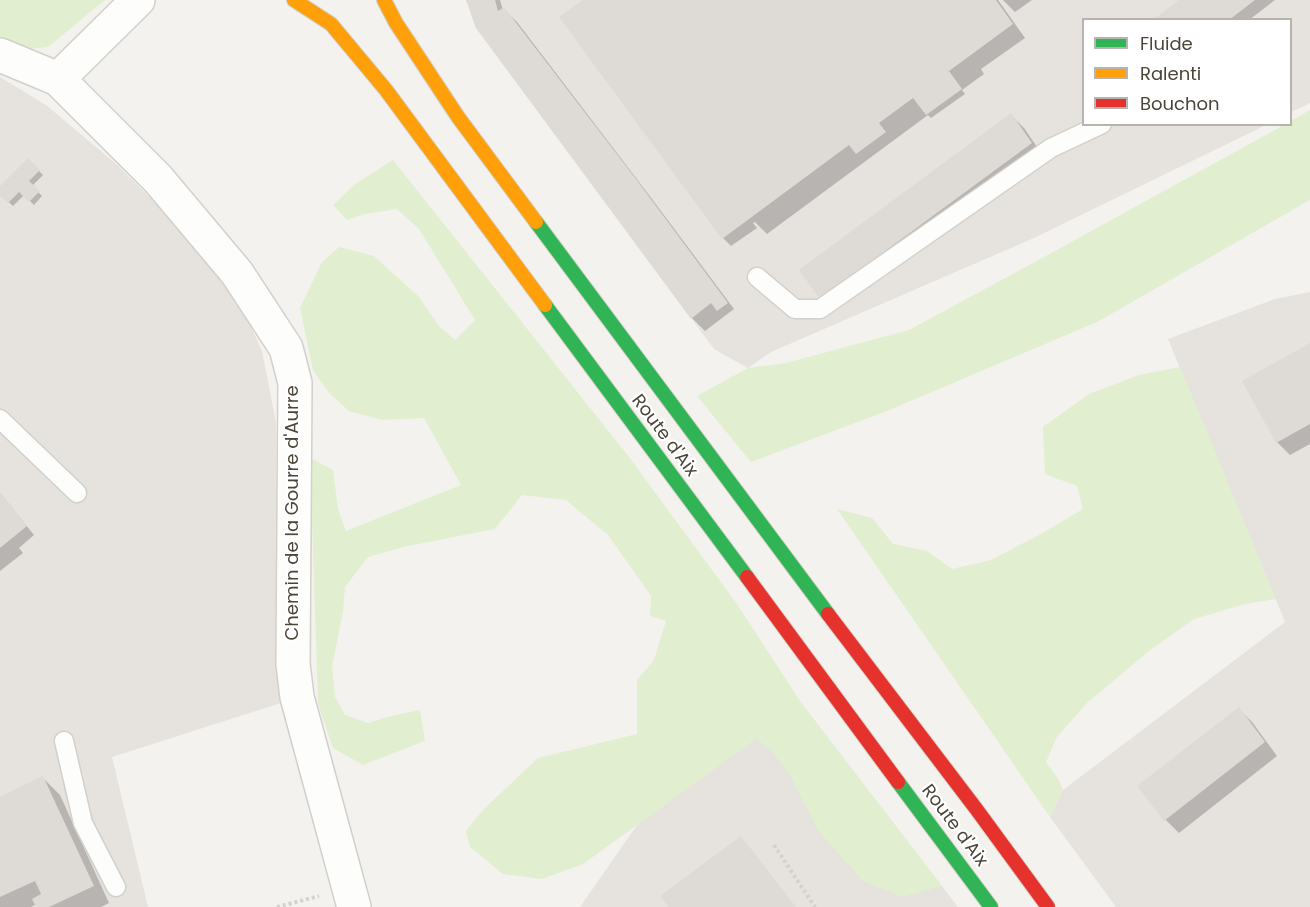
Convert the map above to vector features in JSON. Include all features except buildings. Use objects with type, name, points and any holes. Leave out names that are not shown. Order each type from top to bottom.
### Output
[{"type":"main road","name":"Route d'Aix","points":[[294,0],[331,24],[386,90],[991,907]]},
{"type":"main road","name":"Route d'Aix","points":[[384,0],[396,23],[458,117],[1048,907]]},
{"type":"street","points":[[58,79],[138,0]]},
{"type":"street","name":"Chemin de la Gourre d'Aurre","points":[[0,55],[58,79],[158,179],[237,273],[286,348],[295,383],[293,664],[297,697],[350,893]]},
{"type":"lane","points":[[756,277],[795,309],[820,309],[1051,148],[1098,126]]},
{"type":"lane","points":[[0,419],[77,494]]},
{"type":"lane","points":[[64,741],[83,823],[116,887]]},
{"type":"path","points":[[774,845],[815,907]]},
{"type":"path","points":[[277,907],[325,895],[350,893]]},
{"type":"shaded area","points":[[466,0],[1310,0],[1310,103],[1292,112],[1292,18],[1082,18],[1082,126],[1264,126],[1034,238],[771,352],[748,368],[714,349],[476,28]]},
{"type":"shaded area","points":[[0,77],[46,105],[115,163],[187,234],[236,294],[262,351],[276,423],[277,608],[284,702],[112,757],[148,907],[0,907]]},
{"type":"shaded area","points":[[1310,292],[1310,907],[1116,907],[1050,817],[1063,790],[1285,622],[1168,339],[1275,299]]},
{"type":"shaded area","points":[[802,704],[958,907],[580,907],[637,825]]},
{"type":"green space","points":[[0,0],[105,0],[48,47],[15,50],[0,44]]},
{"type":"green space","points":[[1310,110],[1310,200],[1097,322],[887,411],[751,462],[697,396],[748,368],[786,363],[909,330],[1282,126],[1292,126],[1292,120]]},
{"type":"green space","points":[[393,160],[629,457],[737,604],[802,704],[942,886],[902,897],[863,881],[819,832],[790,776],[771,750],[756,739],[583,864],[542,879],[503,874],[470,847],[466,831],[484,809],[538,758],[637,734],[637,680],[654,660],[666,621],[650,616],[651,596],[608,535],[566,500],[522,495],[495,529],[403,547],[368,557],[345,587],[343,612],[332,667],[335,697],[345,715],[368,723],[420,710],[425,741],[363,765],[333,748],[318,704],[310,458],[333,470],[338,509],[346,531],[461,485],[424,418],[382,420],[349,411],[329,393],[313,370],[300,308],[322,262],[339,247],[374,256],[419,297],[439,326],[455,340],[475,320],[419,229],[397,209],[365,214],[347,220],[333,205],[355,184]]},
{"type":"green space","points":[[1180,367],[1276,599],[1245,604],[1194,619],[1149,651],[1087,703],[1057,737],[1046,762],[1063,790],[1050,817],[837,509],[872,518],[893,544],[927,551],[952,569],[991,560],[1083,509],[1077,486],[1045,474],[1043,427],[1089,394],[1139,375]]},
{"type":"traffic: fast","points":[[536,222],[828,614]]},
{"type":"traffic: fast","points":[[545,305],[747,577]]},
{"type":"traffic: fast","points":[[898,782],[991,907]]},
{"type":"traffic: slow","points":[[294,0],[331,24],[386,90],[545,305]]},
{"type":"traffic: slow","points":[[384,0],[396,23],[458,117],[536,222]]},
{"type":"traffic: jam","points":[[747,577],[898,782]]},
{"type":"traffic: jam","points":[[828,614],[1048,907]]}]
